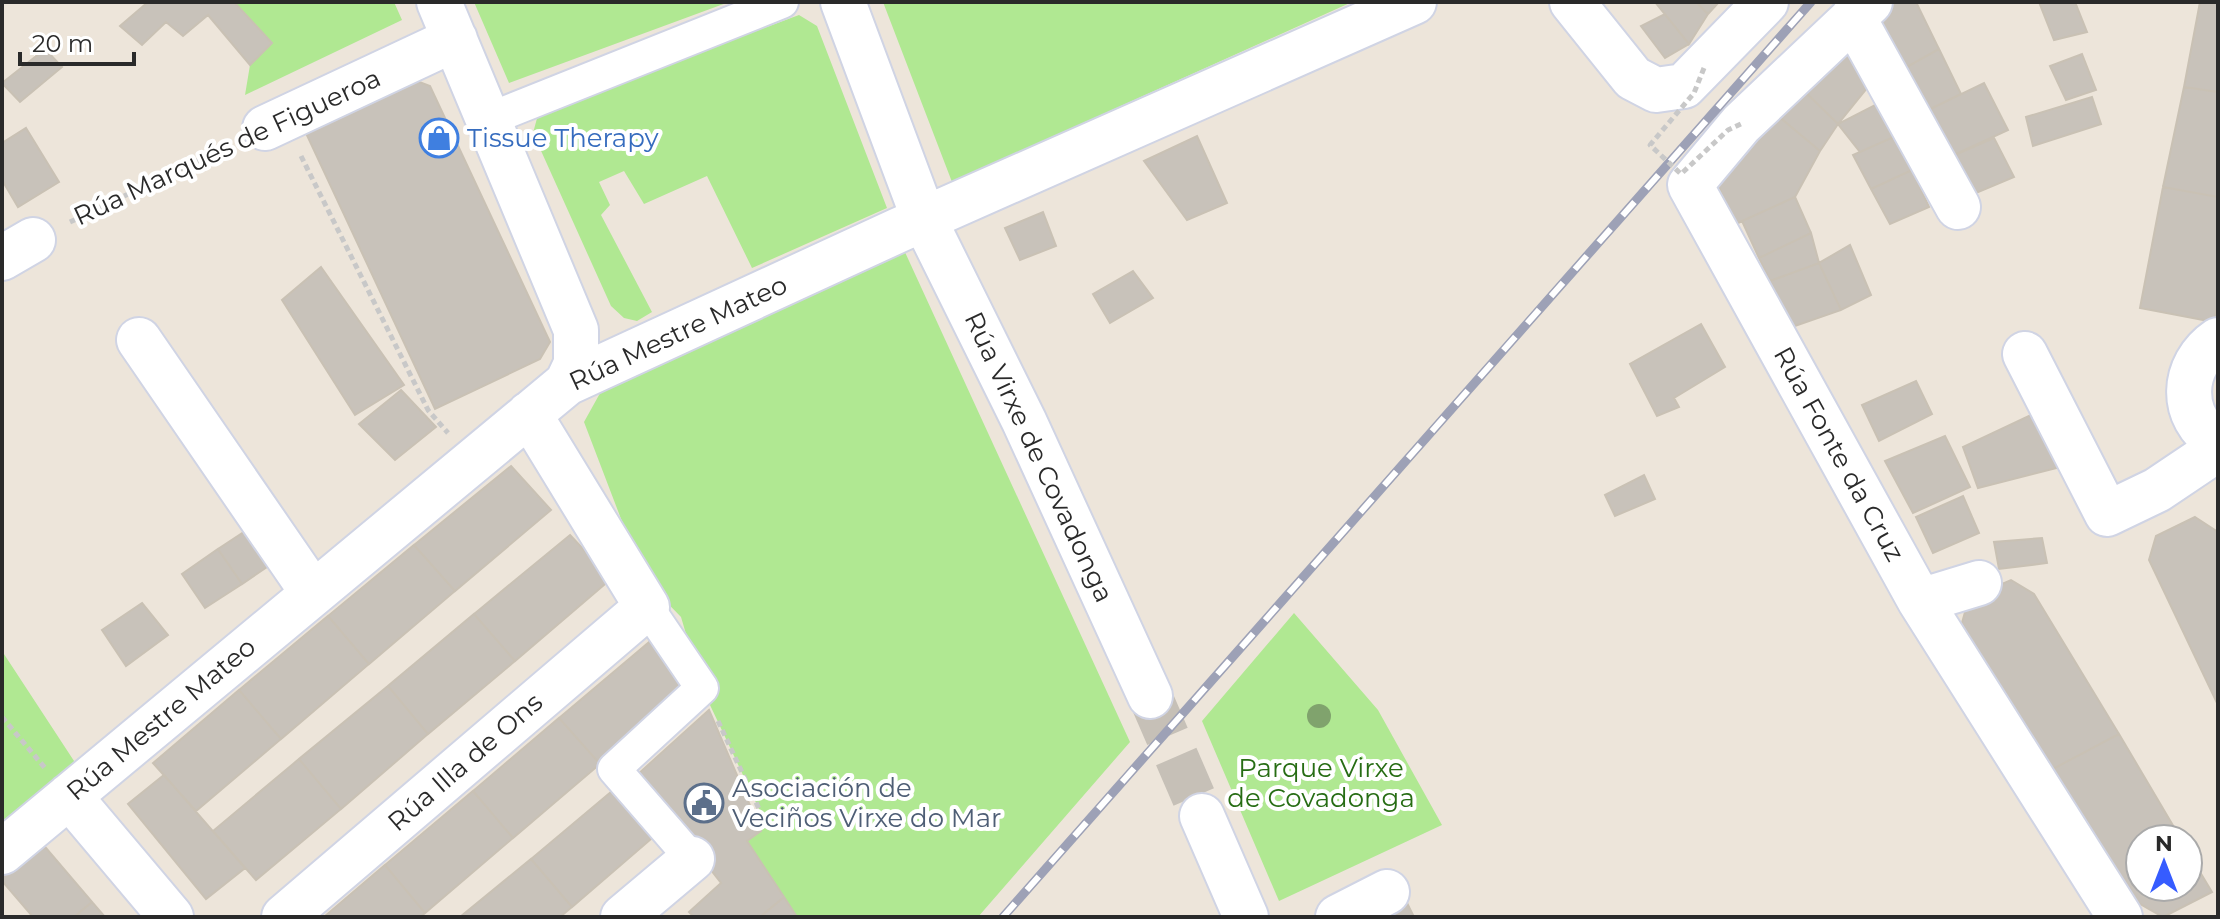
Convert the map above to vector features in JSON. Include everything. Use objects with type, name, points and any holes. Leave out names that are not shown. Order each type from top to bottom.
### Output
[{"type":"street","points":[[489,119],[782,2]]},
{"type":"street","name":"Rúa Virxe de Covadonga","points":[[843,2],[924,219],[1024,421],[1150,696]]},
{"type":"street","name":"Rúa Mestre Mateo","points":[[2,852],[567,383],[924,219],[1414,2]]},
{"type":"street","points":[[1572,2],[1633,78],[1656,90],[1684,86],[1766,2]]},
{"type":"street","points":[[1862,10],[1958,207]]},
{"type":"street","name":"Rúa Fonte da Cruz","points":[[1862,10],[1741,124],[1690,185],[1920,601],[2120,917]]},
{"type":"street","points":[[447,21],[576,330],[576,364],[567,383]]},
{"type":"street","name":"Rúa Marqués de Figueroa","points":[[274,124],[447,21]]},
{"type":"street","points":[[576,330],[622,358]]},
{"type":"street","points":[[139,340],[313,593]]},
{"type":"street","points":[[2218,340],[2202,352],[2188,385],[2189,404],[2196,421],[2218,442]]},
{"type":"street","points":[[2025,354],[2107,514],[2157,490],[2218,449]]},
{"type":"street","points":[[529,414],[647,607],[702,688],[614,769],[692,859],[623,917]]},
{"type":"street","points":[[1920,601],[1979,583]]},
{"type":"street","name":"Rúa Illa de Ons","points":[[284,917],[647,607]]},
{"type":"street","points":[[69,796],[171,917]]},
{"type":"street","points":[[1202,816],[1246,917]]},
{"type":"street","points":[[1338,917],[1387,892]]},
{"type":"path","points":[[1704,68],[1694,93],[1650,145],[1681,174],[1728,130],[1741,124]]},
{"type":"path","points":[[274,124],[428,410],[472,461]]},
{"type":"path","name":"Rúa Marqués de Figueroa","points":[[17,249],[274,124]]},
{"type":"path","points":[[702,688],[767,826]]},
{"type":"path","points":[[2,717],[69,796]]},
{"type":"green space","points":[[234,2],[394,2],[402,20],[245,95],[250,65],[272,43]]},
{"type":"green space","points":[[474,2],[729,2],[509,83]]},
{"type":"green space","points":[[883,2],[1352,2],[952,182]]},
{"type":"green space","points":[[799,15],[817,26],[887,208],[752,268],[707,176],[644,204],[624,171],[599,182],[610,205],[601,215],[652,312],[637,321],[624,318],[611,306],[533,133],[539,111]]},
{"type":"green space","points":[[904,250],[1130,742],[978,917],[797,917],[747,841],[767,826],[702,688],[681,617],[644,579],[584,422],[604,386]]},
{"type":"green space","name":"Parque Virxe de Covadonga","points":[[1294,613],[1378,710],[1442,825],[1279,901],[1202,721]]},
{"type":"green space","points":[[2,651],[76,764],[2,827]]},
{"type":"building","points":[[148,2],[234,2],[272,43],[250,65],[208,15],[183,36],[166,22],[142,45],[120,26]]},
{"type":"building","points":[[1655,2],[1696,2],[1708,14],[1689,44]]},
{"type":"building","points":[[1696,2],[1719,2],[1708,14]]},
{"type":"building","points":[[1885,2],[1916,2],[1939,49],[1896,73],[1868,16]]},
{"type":"building","points":[[2039,2],[2075,2],[2087,32],[2054,40]]},
{"type":"building","points":[[2200,2],[2218,2],[2218,92],[2184,87]]},
{"type":"building","points":[[1665,14],[1689,44],[1665,58],[1641,26]]},
{"type":"building","points":[[1846,42],[1872,82],[1838,124],[1796,83]]},
{"type":"building","points":[[45,49],[62,67],[20,102],[2,83]]},
{"type":"building","points":[[1939,49],[1961,94],[1920,114],[1896,73]]},
{"type":"building","points":[[2082,54],[2096,90],[2066,100],[2050,66]]},
{"type":"building","points":[[414,80],[430,86],[550,342],[540,359],[435,409],[305,131]]},
{"type":"building","points":[[1796,83],[1838,124],[1820,151],[1771,110]]},
{"type":"building","points":[[1984,83],[2008,130],[1943,160],[1920,114]]},
{"type":"building","points":[[2184,87],[2218,92],[2218,197],[2163,187]]},
{"type":"building","points":[[2092,97],[2101,124],[2033,146],[2026,117]]},
{"type":"building","points":[[1879,103],[1896,136],[1860,152],[1838,124]]},
{"type":"building","points":[[1771,110],[1820,151],[1795,197],[1734,225],[1718,184]]},
{"type":"building","points":[[26,128],[59,182],[18,207],[2,180],[2,143]]},
{"type":"building","points":[[1197,136],[1227,203],[1187,220],[1144,161]]},
{"type":"building","points":[[1896,136],[1912,170],[1871,189],[1853,155]]},
{"type":"building","points":[[1994,138],[2014,177],[1964,198],[1943,160]]},
{"type":"building","points":[[1912,170],[1929,207],[1890,224],[1871,189]]},
{"type":"building","points":[[2163,187],[2218,197],[2218,301],[2214,322],[2140,308]]},
{"type":"building","points":[[1795,197],[1811,233],[1759,258],[1742,221]]},
{"type":"building","points":[[1043,212],[1056,246],[1020,260],[1005,228]]},
{"type":"building","points":[[1811,233],[1819,263],[1770,281],[1759,258]]},
{"type":"building","points":[[1850,245],[1871,295],[1841,310],[1819,263]]},
{"type":"building","points":[[1819,263],[1841,310],[1792,327],[1770,281]]},
{"type":"building","points":[[321,267],[404,385],[355,415],[282,300]]},
{"type":"building","points":[[1133,271],[1153,298],[1110,323],[1093,294]]},
{"type":"building","points":[[1701,324],[1725,367],[1674,398],[1679,407],[1657,416],[1630,364]]},
{"type":"building","points":[[1916,381],[1932,414],[1879,441],[1862,405]]},
{"type":"building","points":[[401,390],[436,427],[395,460],[359,424]]},
{"type":"building","points":[[2033,414],[2064,466],[1978,488],[1963,447]]},
{"type":"building","points":[[1945,436],[1970,487],[1913,513],[1885,461]]},
{"type":"building","points":[[511,466],[551,510],[455,591],[414,545]]},
{"type":"building","points":[[1644,475],[1655,499],[1615,516],[1605,495]]},
{"type":"building","points":[[1963,496],[1979,533],[1933,553],[1916,517]]},
{"type":"building","points":[[2195,517],[2218,532],[2218,705],[2149,560],[2156,536]]},
{"type":"building","points":[[244,532],[267,567],[242,584],[218,549]]},
{"type":"building","points":[[570,535],[611,579],[515,661],[474,614]]},
{"type":"building","points":[[2042,538],[2047,563],[1999,569],[1994,542]]},
{"type":"building","points":[[414,545],[455,591],[369,664],[328,616]]},
{"type":"building","points":[[218,549],[242,584],[205,608],[182,574]]},
{"type":"building","points":[[2011,580],[2034,594],[2119,734],[2049,771],[1996,690],[1962,623],[1969,598]]},
{"type":"building","points":[[142,603],[168,635],[126,666],[102,630]]},
{"type":"building","points":[[474,614],[515,661],[428,734],[388,686]]},
{"type":"building","points":[[328,616],[369,664],[281,739],[239,690]]},
{"type":"building","points":[[654,638],[695,684],[600,764],[559,718]]},
{"type":"building","points":[[388,686],[428,734],[341,809],[299,759]]},
{"type":"building","points":[[239,690],[281,739],[196,811],[153,763]]},
{"type":"building","name":"Asociación de Veciños Virxe do Mar","points":[[709,710],[761,831],[747,841],[784,897],[760,917],[694,917],[689,912],[721,883],[637,775]]},
{"type":"building","points":[[559,718],[600,764],[513,838],[473,791]]},
{"type":"building","points":[[2119,734],[2172,823],[2124,823],[2124,884],[2049,771]]},
{"type":"building","points":[[299,759],[341,809],[256,880],[213,831]]},
{"type":"building","points":[[164,775],[245,868],[206,899],[128,804]]},
{"type":"building","points":[[617,787],[658,833],[572,907],[531,859]]},
{"type":"building","points":[[473,791],[513,838],[425,913],[385,865]]},
{"type":"building","points":[[40,841],[92,902],[74,917],[33,917],[2,881],[2,873]]},
{"type":"building","points":[[531,859],[572,907],[560,917],[460,917]]},
{"type":"building","points":[[385,865],[425,913],[420,917],[324,917]]},
{"type":"building","points":[[2204,879],[2212,892],[2204,896]]},
{"type":"building","points":[[784,897],[797,917],[760,917]]},
{"type":"building","points":[[1405,899],[1414,917],[1368,917]]},
{"type":"building","points":[[92,902],[105,917],[74,917]]},
{"type":"building","points":[[2138,903],[2190,903],[2163,917]]},
{"type":"tunnel","points":[[1150,696],[1202,816]]},
{"type":"railway","points":[[1003,917],[1811,2]]},
{"type":"place","name":"Tissue Therapy","points":[[439,138]]},
{"type":"place","name":"Asociación de Veciños Virxe do Mar","points":[[704,803]]}]
